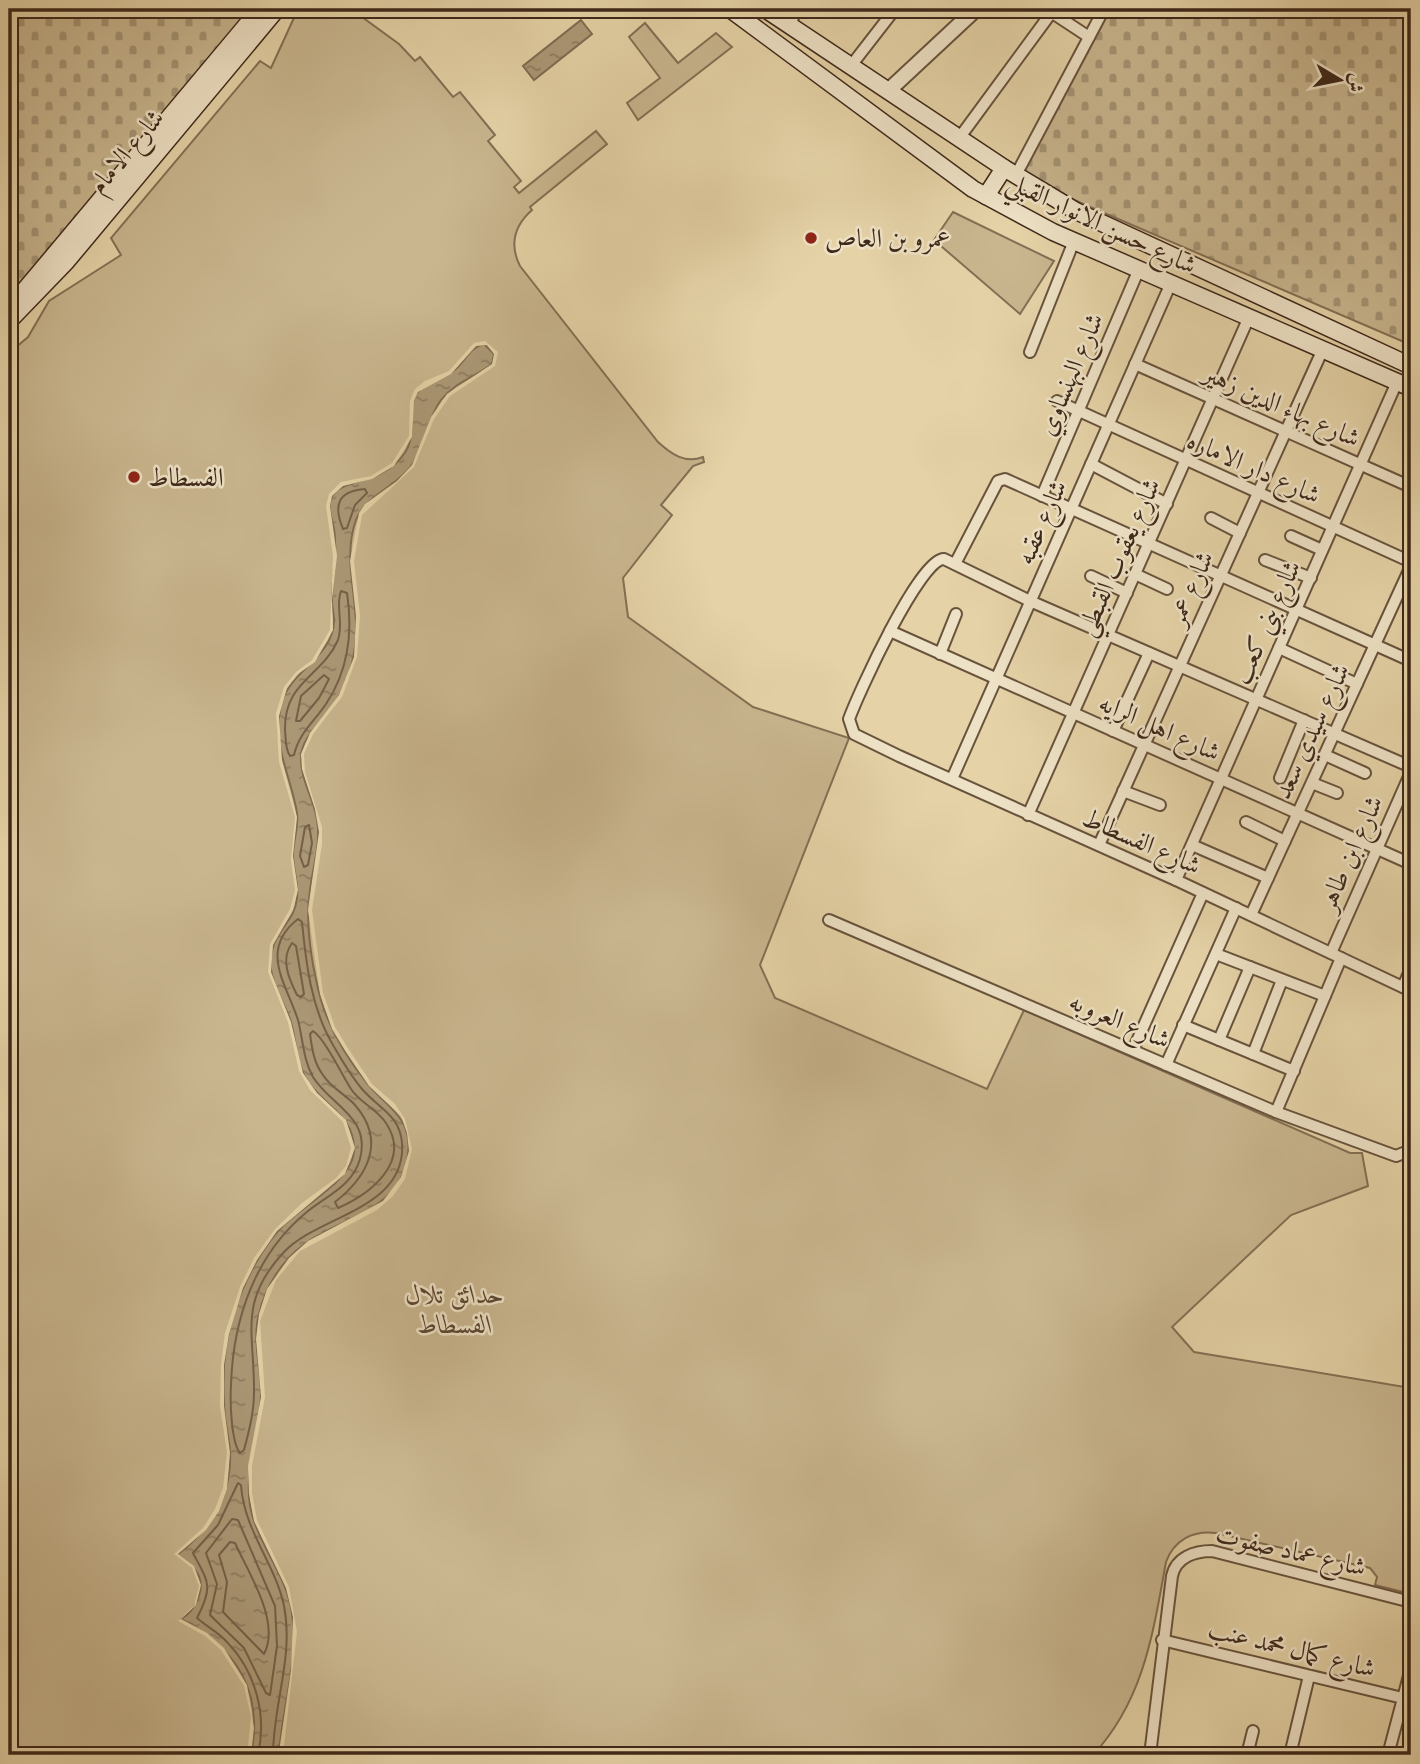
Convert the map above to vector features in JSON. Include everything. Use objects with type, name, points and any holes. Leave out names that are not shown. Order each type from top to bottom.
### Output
[{"type":"main road","name":"شارع الامام","points":[[9,304],[24,291],[260,9]]},
{"type":"main road","name":"شارع الامام","points":[[9,321],[65,262],[276,9]]},
{"type":"main road","name":"شارع حسن الانوار القبلي","points":[[765,9],[1010,172],[1118,232],[1411,366]]},
{"type":"main road","name":"شارع حسن الانوار القبلي","points":[[740,12],[986,197],[1074,241],[1404,385]]},
{"type":"main road","points":[[986,197],[1010,172]]},
{"type":"street","points":[[790,26],[796,9]]},
{"type":"street","points":[[850,67],[895,9]]},
{"type":"street","points":[[888,91],[976,9]]},
{"type":"street","points":[[1010,172],[1104,9]]},
{"type":"street","points":[[960,137],[1053,11],[1089,37]]},
{"type":"street","points":[[1030,352],[1074,241]]},
{"type":"street","name":"شارع البهنساوي","points":[[1042,496],[1139,269]]},
{"type":"street","name":"شارع عقبه","points":[[952,779],[1171,283]]},
{"type":"street","name":"شارع يعقوب القبطي","points":[[1028,815],[1249,317]]},
{"type":"street","name":"شارع عمر","points":[[1099,845],[1323,349]]},
{"type":"street","name":"شارع بهاء الدين زهير","points":[[1135,364],[1411,487]]},
{"type":"street","name":"شارع بني كعب","points":[[1176,880],[1361,464],[1404,385]]},
{"type":"street","name":"شارع دار الاماره","points":[[1057,401],[1411,564]]},
{"type":"street","points":[[1091,464],[1167,504]]},
{"type":"street","points":[[955,564],[998,481],[1005,479],[1411,661]]},
{"type":"street","points":[[1211,518],[1240,533]]},
{"type":"street","points":[[1291,536],[1322,550]]},
{"type":"street","points":[[890,631],[928,571],[939,558],[944,559],[1030,601],[1411,769]]},
{"type":"street","points":[[1265,560],[1311,578]]},
{"type":"street","name":"شارع سيدي سعد","points":[[1251,915],[1411,564]]},
{"type":"street","points":[[1135,574],[1167,590]]},
{"type":"street","points":[[1091,576],[1127,593]]},
{"type":"street","points":[[940,654],[956,614]]},
{"type":"street","name":"شارع اهل الرايه","points":[[890,631],[1411,864]]},
{"type":"street","name":"شارع الفسطاط","points":[[890,631],[849,719],[854,734],[1176,880],[1407,989]]},
{"type":"street","points":[[1279,649],[1357,684]]},
{"type":"street","points":[[1113,731],[1149,653]]},
{"type":"street","points":[[1280,778],[1304,720]]},
{"type":"street","points":[[1325,755],[1366,773]]},
{"type":"street","name":"شارع ابن طاهر","points":[[1276,1112],[1325,996],[1336,955],[1411,769]]},
{"type":"street","points":[[1312,783],[1337,793]]},
{"type":"street","points":[[1123,791],[1160,805]]},
{"type":"street","points":[[1246,822],[1286,841]]},
{"type":"street","points":[[1192,845],[1268,878]]},
{"type":"street","points":[[1133,1050],[1203,893]]},
{"type":"street","points":[[1166,1065],[1236,908]]},
{"type":"street","name":"شارع العروبه","points":[[829,920],[1276,1112],[1396,1156],[1410,1149]]},
{"type":"street","points":[[1216,954],[1325,996]]},
{"type":"street","points":[[1219,1040],[1251,967]]},
{"type":"street","points":[[1407,989],[1411,968]]},
{"type":"street","points":[[1253,1054],[1282,979]]},
{"type":"street","points":[[1183,1025],[1294,1070]]},
{"type":"street","name":"شارع عماد صفوت","points":[[1163,1640],[1173,1569],[1186,1556],[1212,1551],[1411,1601]]},
{"type":"street","points":[[1150,1755],[1163,1640]]},
{"type":"street","name":"شارع كمال محمد عنب","points":[[1163,1640],[1407,1699]]},
{"type":"street","points":[[1388,1755],[1407,1699],[1411,1668]]},
{"type":"street","points":[[1290,1755],[1309,1676]]},
{"type":"street","points":[[1247,1755],[1253,1731]]},
{"type":"green space","points":[[9,9],[250,9],[215,55],[9,295]]},
{"type":"green space","name":"حدائق تلال الفسطاط","points":[[298,9],[351,9],[399,44],[415,61],[420,57],[453,97],[460,92],[495,135],[488,141],[521,181],[514,187],[519,193],[596,131],[607,144],[530,207],[532,210],[517,229],[514,243],[520,266],[658,442],[679,457],[703,457],[704,462],[693,466],[661,505],[672,515],[623,578],[628,617],[753,707],[849,738],[760,965],[775,998],[987,1089],[1024,1010],[1350,1153],[1362,1153],[1368,1186],[1291,1215],[1172,1327],[1194,1352],[1411,1388],[1411,1594],[1375,1585],[1377,1577],[1370,1568],[1216,1533],[1200,1533],[1185,1538],[1174,1548],[1166,1562],[1151,1640],[1135,1688],[1124,1712],[1093,1755],[9,1755],[9,353],[28,337],[49,301],[121,255],[111,238],[260,61],[271,68]]},
{"type":"green space","points":[[1102,9],[1411,9],[1411,345],[1016,175]]},
{"type":"green space","points":[[645,23],[678,63],[716,33],[732,47],[638,120],[627,103],[660,78],[629,37]]},
{"type":"green space","points":[[953,212],[1054,261],[1020,314],[934,240]]},
{"type":"water","points":[[581,20],[592,34],[534,80],[523,66]]},
{"type":"water","points":[[484,344],[494,354],[492,364],[459,384],[441,400],[413,463],[401,477],[366,505],[356,520],[350,551],[356,614],[355,646],[351,665],[336,702],[308,737],[302,750],[302,768],[318,828],[308,917],[312,959],[321,1000],[334,1033],[353,1064],[402,1122],[408,1141],[408,1154],[403,1173],[395,1188],[383,1200],[306,1243],[290,1257],[266,1293],[259,1314],[257,1344],[261,1393],[250,1471],[250,1502],[253,1518],[285,1588],[294,1631],[292,1667],[279,1755],[251,1755],[254,1732],[249,1691],[231,1658],[217,1644],[181,1619],[195,1604],[200,1583],[193,1568],[177,1555],[209,1523],[227,1483],[230,1452],[224,1409],[224,1369],[231,1323],[242,1290],[258,1259],[278,1231],[335,1183],[351,1162],[354,1151],[349,1127],[305,1077],[291,1022],[272,976],[273,947],[292,915],[297,893],[293,855],[297,813],[280,745],[279,717],[287,691],[327,644],[332,634],[335,547],[330,507],[333,495],[345,486],[375,476],[395,464],[408,447],[412,406],[417,393],[426,385],[453,371],[475,348]]},
{"type":"pier","points":[[485,341],[498,352],[495,366],[450,396],[434,419],[414,467],[362,515],[354,561],[360,616],[357,657],[342,697],[313,734],[304,754],[305,772],[322,827],[312,910],[323,993],[335,1027],[349,1050],[372,1084],[395,1104],[405,1119],[412,1149],[405,1179],[393,1196],[377,1210],[300,1251],[276,1280],[260,1321],[265,1397],[252,1466],[252,1493],[257,1520],[289,1587],[297,1632],[283,1755],[279,1755],[291,1670],[293,1617],[286,1588],[254,1521],[249,1494],[248,1466],[261,1397],[256,1339],[259,1314],[267,1289],[289,1258],[308,1241],[383,1201],[401,1177],[409,1151],[401,1116],[369,1086],[346,1052],[332,1029],[320,994],[308,910],[319,832],[315,809],[302,769],[301,754],[310,733],[339,695],[354,657],[356,616],[350,561],[359,513],[365,504],[397,481],[412,465],[431,417],[447,394],[492,364],[494,354],[487,345],[476,346],[451,374],[418,392],[414,401],[412,437],[394,466],[372,479],[343,486],[332,496],[330,506],[337,556],[332,600],[333,630],[315,662],[298,674],[287,688],[279,716],[282,761],[297,817],[293,856],[298,890],[293,910],[273,945],[271,972],[291,1022],[303,1073],[317,1093],[346,1120],[355,1148],[345,1174],[277,1231],[257,1260],[243,1288],[229,1334],[224,1365],[224,1406],[230,1453],[227,1489],[219,1511],[206,1530],[178,1554],[194,1566],[201,1585],[196,1605],[181,1619],[207,1633],[224,1648],[247,1685],[254,1728],[251,1755],[247,1755],[251,1717],[244,1686],[221,1650],[205,1636],[178,1621],[194,1605],[199,1586],[192,1568],[174,1554],[203,1528],[215,1509],[223,1488],[227,1453],[220,1406],[221,1365],[225,1333],[240,1287],[254,1258],[275,1229],[302,1203],[336,1178],[346,1166],[351,1148],[343,1122],[310,1090],[299,1071],[288,1022],[268,972],[270,944],[290,909],[295,890],[291,860],[295,817],[279,762],[276,713],[284,687],[296,672],[312,660],[330,630],[333,556],[326,506],[329,494],[341,482],[371,476],[392,463],[409,436],[410,401],[415,389],[425,381],[449,371],[474,343]]},
{"type":"place","name":"عمرو بن العاص","points":[[811,238]]},
{"type":"place","name":"الفسطاط","points":[[134,477]]}]
